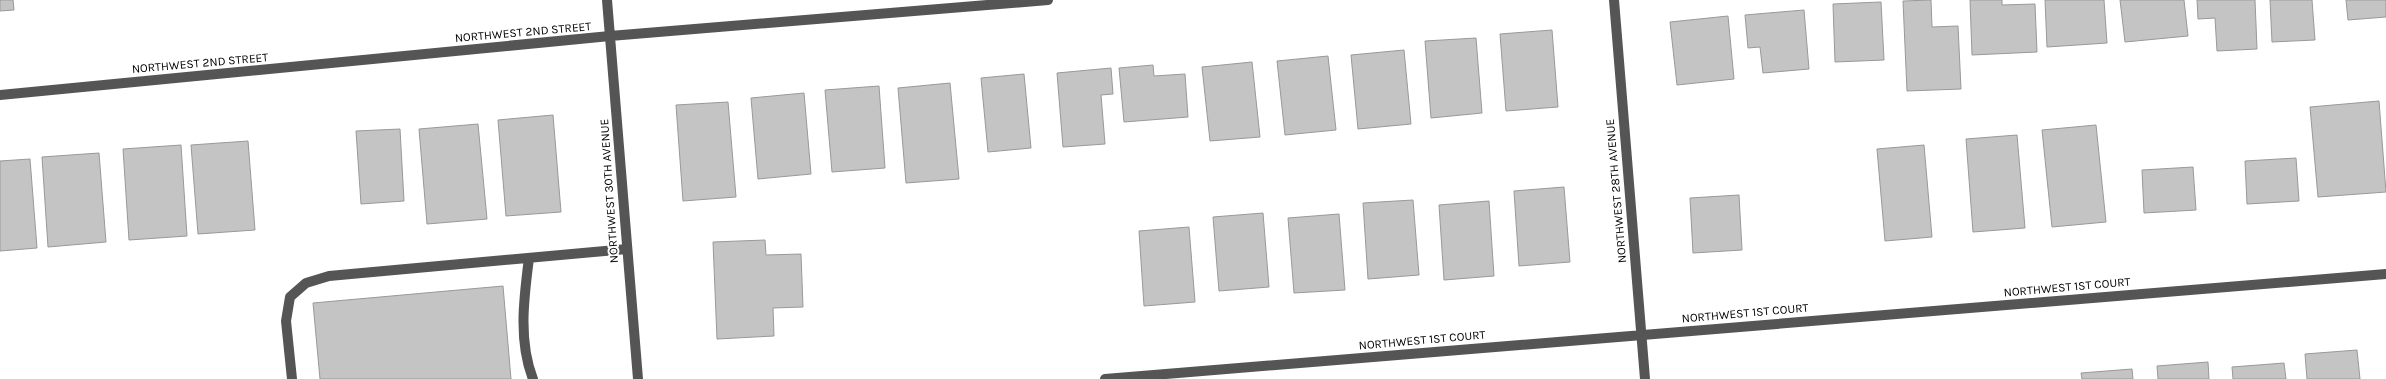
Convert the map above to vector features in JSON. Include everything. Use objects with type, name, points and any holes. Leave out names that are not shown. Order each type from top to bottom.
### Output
[{"type":"street","name":"NORTHWEST 30TH AVENUE","points":[[607,0],[638,379]]},
{"type":"street","name":"NORTHWEST 2ND STREET","points":[[0,95],[610,36],[1048,0]]},
{"type":"street","name":"NORTHWEST 28TH AVENUE","points":[[1614,0],[1645,379]]},
{"type":"street","points":[[292,379],[286,321],[290,296],[306,283],[328,276],[627,249]]},
{"type":"street","points":[[529,258],[524,296],[524,321],[533,379]]},
{"type":"street","name":"NORTHWEST 1ST COURT","points":[[1105,379],[2386,274]]},
{"type":"building","points":[[0,0],[13,0],[14,10],[0,11]]},
{"type":"building","points":[[1931,0],[1932,27],[1958,26],[1961,89],[1907,91],[1903,1]]},
{"type":"building","points":[[1970,0],[2002,0],[2002,5],[2035,4],[2037,52],[1972,55]]},
{"type":"building","points":[[2045,0],[2104,0],[2107,43],[2047,47]]},
{"type":"building","points":[[2120,0],[2184,0],[2188,36],[2125,42]]},
{"type":"building","points":[[2197,0],[2255,0],[2257,49],[2217,51],[2215,18],[2198,19]]},
{"type":"building","points":[[2270,0],[2312,0],[2315,40],[2272,42]]},
{"type":"building","points":[[2346,0],[2386,0],[2386,17],[2348,20]]},
{"type":"building","points":[[1881,2],[1884,60],[1835,62],[1833,4]]},
{"type":"building","points":[[1804,10],[1809,69],[1763,73],[1760,47],[1748,48],[1745,15]]},
{"type":"building","points":[[1728,16],[1734,79],[1677,85],[1670,22]]},
{"type":"building","points":[[1552,30],[1558,107],[1506,111],[1500,34]]},
{"type":"building","points":[[1476,38],[1482,113],[1431,118],[1425,41]]},
{"type":"building","points":[[1404,50],[1411,124],[1358,129],[1351,55]]},
{"type":"building","points":[[1328,56],[1336,130],[1285,135],[1277,61]]},
{"type":"building","points":[[1252,62],[1260,137],[1210,141],[1202,67]]},
{"type":"building","points":[[1153,65],[1154,76],[1185,74],[1188,117],[1124,122],[1119,68]]},
{"type":"building","points":[[1111,68],[1113,94],[1101,95],[1105,144],[1063,147],[1057,73]]},
{"type":"building","points":[[1024,74],[1031,148],[988,152],[981,78]]},
{"type":"building","points":[[950,83],[959,179],[906,183],[898,88]]},
{"type":"building","points":[[879,86],[885,168],[832,172],[825,90]]},
{"type":"building","points":[[804,93],[811,174],[758,179],[751,98]]},
{"type":"building","points":[[2379,101],[2386,192],[2318,197],[2310,107]]},
{"type":"building","points":[[728,102],[736,197],[683,201],[676,105]]},
{"type":"building","points":[[553,115],[561,212],[506,216],[498,120]]},
{"type":"building","points":[[478,124],[487,219],[427,224],[419,129]]},
{"type":"building","points":[[2096,125],[2106,222],[2052,227],[2042,130]]},
{"type":"building","points":[[400,129],[404,201],[361,204],[356,131]]},
{"type":"building","points":[[2017,135],[2025,228],[1973,232],[1966,139]]},
{"type":"building","points":[[248,141],[255,230],[198,234],[191,145]]},
{"type":"building","points":[[181,145],[187,236],[129,240],[123,149]]},
{"type":"building","points":[[1924,145],[1932,237],[1885,241],[1877,149]]},
{"type":"building","points":[[99,153],[106,242],[48,247],[42,157]]},
{"type":"building","points":[[2296,158],[2299,201],[2247,204],[2245,161]]},
{"type":"building","points":[[30,159],[37,248],[0,251],[0,161]]},
{"type":"building","points":[[2193,167],[2196,210],[2144,213],[2142,170]]},
{"type":"building","points":[[1564,187],[1570,262],[1519,266],[1514,191]]},
{"type":"building","points":[[1739,195],[1742,250],[1693,253],[1690,198]]},
{"type":"building","points":[[1413,200],[1419,275],[1368,279],[1363,203]]},
{"type":"building","points":[[1489,201],[1494,276],[1444,280],[1439,205]]},
{"type":"building","points":[[1263,213],[1269,287],[1219,291],[1213,217]]},
{"type":"building","points":[[1339,214],[1345,290],[1294,293],[1288,218]]},
{"type":"building","points":[[1189,227],[1195,302],[1144,306],[1139,231]]},
{"type":"building","points":[[765,240],[766,255],[801,254],[803,307],[773,308],[774,336],[717,339],[713,242]]},
{"type":"building","points":[[503,286],[511,379],[320,379],[313,303]]},
{"type":"building","points":[[2357,350],[2360,379],[2307,379],[2305,354]]},
{"type":"building","points":[[2208,362],[2209,379],[2158,379],[2157,366]]},
{"type":"building","points":[[2284,363],[2286,379],[2233,379],[2232,367]]},
{"type":"building","points":[[2132,369],[2133,379],[2082,379],[2081,373]]}]
